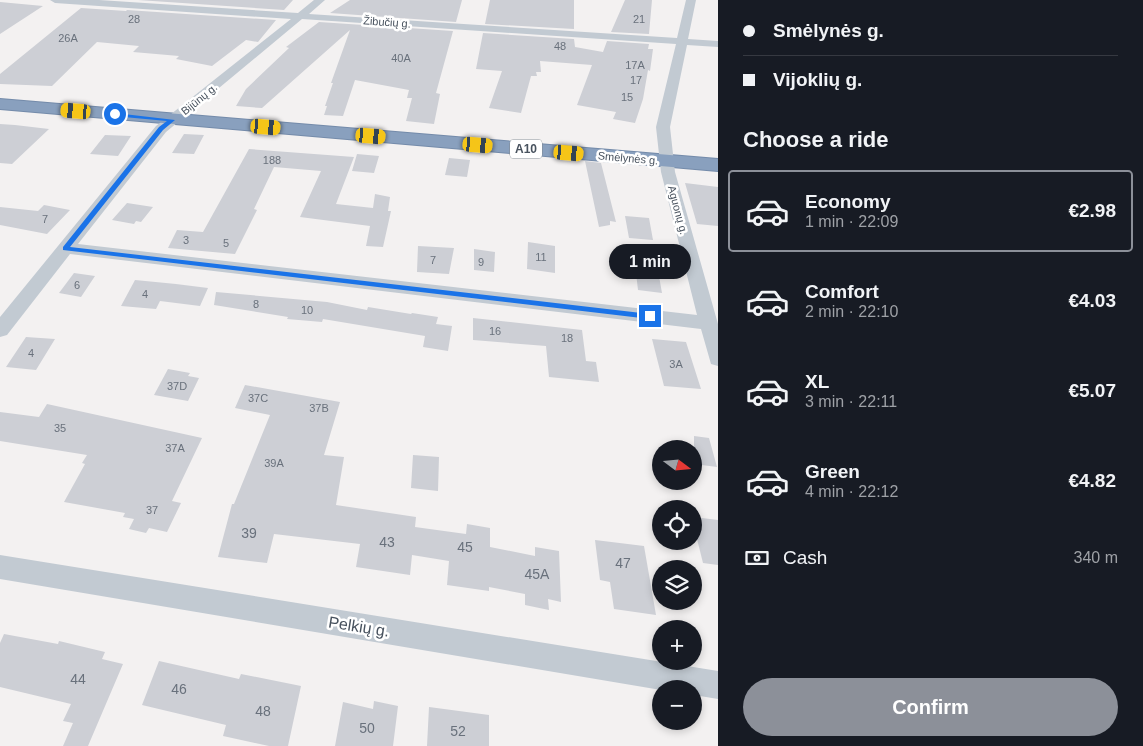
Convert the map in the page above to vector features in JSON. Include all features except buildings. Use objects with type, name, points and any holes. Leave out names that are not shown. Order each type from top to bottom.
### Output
[{"type":"highway","name":"Smėlynės g.","points":[[0,104],[718,165]]},
{"type":"street","name":"Žibučių g.","points":[[55,0],[718,44]]},
{"type":"street","name":"Bijūnų g.","points":[[0,330],[161,129],[320,0]]},
{"type":"street","name":"Aguonų g.","points":[[691,0],[663,127],[665,161],[718,359]]},
{"type":"street","points":[[65,248],[708,323]]},
{"type":"street","name":"Pelkių g.","points":[[0,568],[718,685]]},
{"type":"route","points":[[115,114],[172,120],[161,129],[65,248],[650,316]]}]
